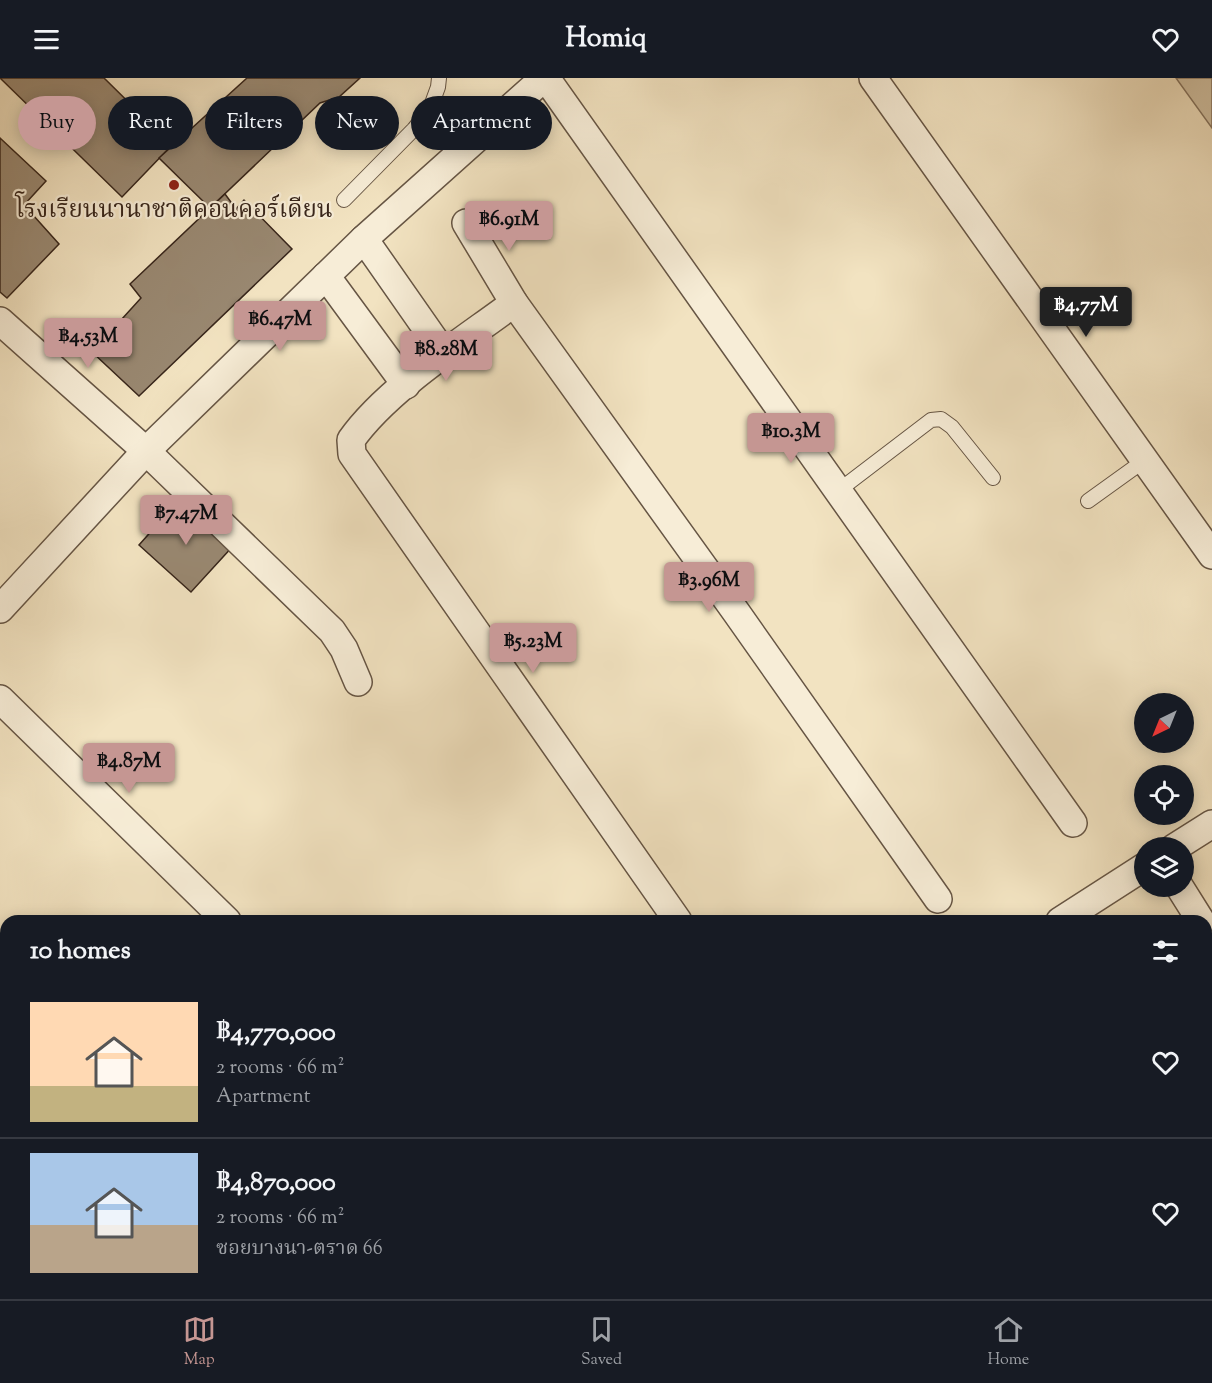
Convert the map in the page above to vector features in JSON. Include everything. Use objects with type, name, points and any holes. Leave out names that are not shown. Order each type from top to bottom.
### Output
[{"type":"street","points":[[873,78],[1212,555]]},
{"type":"street","points":[[0,609],[146,451],[364,238],[542,79],[838,491],[1072,823]]},
{"type":"street","points":[[466,224],[514,303],[736,612],[938,900]]},
{"type":"street","points":[[364,238],[445,355]]},
{"type":"street","points":[[326,276],[406,385]]},
{"type":"street","points":[[514,303],[406,385],[359,428],[351,440],[352,454],[674,915]]},
{"type":"street","points":[[0,321],[146,451],[332,632],[344,649],[358,682]]},
{"type":"street","points":[[0,699],[221,915]]},
{"type":"street","points":[[1191,837],[1212,824]]},
{"type":"street","points":[[1069,915],[1134,873]]},
{"type":"street","points":[[1186,897],[1197,915]]},
{"type":"lane","points":[[344,200],[430,109],[439,78]]},
{"type":"lane","points":[[838,491],[931,420],[941,419],[952,427],[993,478]]},
{"type":"lane","points":[[1088,501],[1145,460]]},
{"type":"shaded area","points":[[1176,78],[1212,78],[1212,128]]},
{"type":"building","points":[[0,78],[104,78],[122,96],[108,96],[108,150],[167,150],[122,197],[74,150],[96,150],[96,96],[18,96]]},
{"type":"building","points":[[247,78],[360,78],[340,96],[315,96],[315,108],[303,119],[303,96],[227,96]]},
{"type":"building","points":[[205,116],[205,150],[271,150],[210,208],[159,158],[168,150],[193,150],[193,127]]},
{"type":"building","points":[[0,138],[46,181],[24,205],[59,244],[7,298],[0,292]]},
{"type":"building","points":[[225,194],[236,209],[244,200],[292,249],[139,396],[92,352],[141,298],[130,284]]},
{"type":"building","points":[[180,499],[233,546],[191,592],[139,545]]},
{"type":"place","name":"โรงเรียนนานาชาติคอนคอร์เดียน","points":[[174,185]]}]
